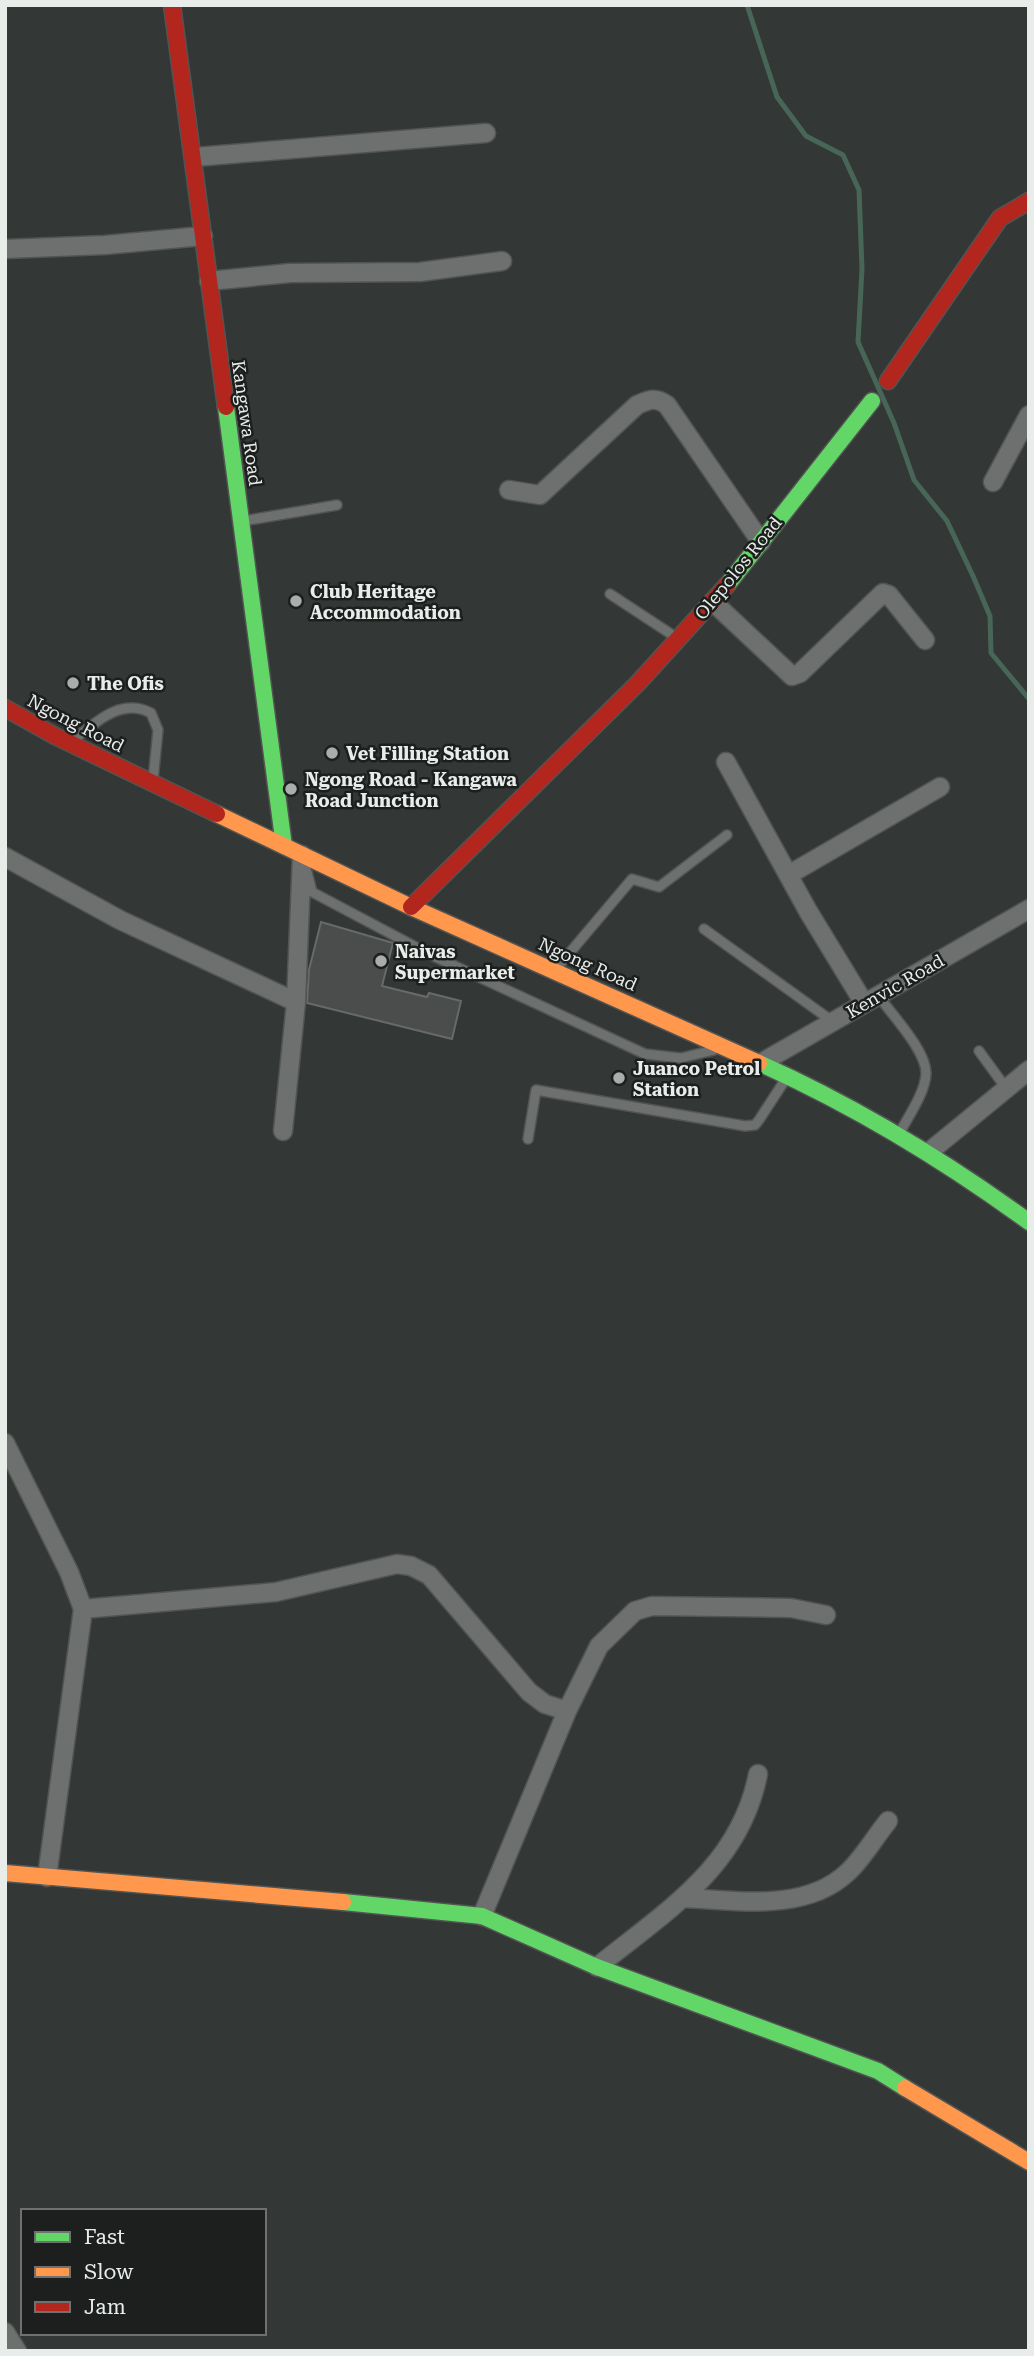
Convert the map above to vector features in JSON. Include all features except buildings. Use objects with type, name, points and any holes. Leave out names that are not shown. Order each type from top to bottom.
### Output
[{"type":"street","name":"Kangawa Road","points":[[172,5],[195,157],[203,236],[284,846]]},
{"type":"street","points":[[195,157],[486,133]]},
{"type":"street","name":"Olepolos Road","points":[[411,906],[713,602],[888,381],[1000,218],[1029,201]]},
{"type":"street","points":[[5,249],[105,246],[203,236]]},
{"type":"street","points":[[209,281],[290,273],[383,275],[502,261]]},
{"type":"street","points":[[509,490],[540,495],[638,405],[649,399],[659,399],[667,405],[761,542]]},
{"type":"street","points":[[993,482],[1029,415]]},
{"type":"street","points":[[713,602],[792,676],[800,673],[883,593],[889,596],[925,640]]},
{"type":"street","name":"Ngong Road","points":[[5,708],[70,743],[302,855],[788,1075],[929,1152],[1029,1222]]},
{"type":"street","points":[[726,762],[808,911],[871,999]]},
{"type":"street","points":[[790,874],[940,787]]},
{"type":"street","points":[[283,1131],[296,1002],[302,855]]},
{"type":"street","points":[[5,857],[120,920],[296,1002]]},
{"type":"street","name":"Kenvic Road","points":[[761,1063],[1029,909]]},
{"type":"street","points":[[929,1152],[1029,1070]]},
{"type":"street","points":[[5,1443],[69,1572],[83,1609],[47,1877]]},
{"type":"street","points":[[83,1609],[276,1592],[383,1566],[411,1566],[429,1575],[529,1692],[545,1704],[567,1711]]},
{"type":"street","points":[[482,1916],[567,1711],[599,1646],[635,1611],[652,1606],[677,1605],[791,1608],[826,1615]]},
{"type":"street","points":[[597,1967],[708,1876],[738,1834],[753,1799],[758,1774]]},
{"type":"street","points":[[682,1898],[757,1901],[821,1893],[849,1872],[888,1821]]},
{"type":"street","points":[[5,1873],[435,1909],[482,1916],[597,1967],[878,2071],[1029,2162]]},
{"type":"street","points":[[5,2332],[17,2351]]},
{"type":"lane","points":[[241,521],[337,505]]},
{"type":"lane","points":[[610,594],[679,639]]},
{"type":"lane","points":[[70,743],[105,715],[124,707],[138,706],[151,713],[158,730],[153,783]]},
{"type":"lane","points":[[555,970],[632,879],[659,887],[727,835]]},
{"type":"lane","points":[[302,855],[312,892],[429,954],[633,1049],[645,1054],[681,1058],[726,1047]]},
{"type":"lane","points":[[704,929],[832,1021]]},
{"type":"lane","points":[[871,999],[917,1048],[925,1066],[924,1083],[899,1135]]},
{"type":"lane","points":[[979,1051],[1006,1088]]},
{"type":"lane","points":[[528,1139],[536,1090],[745,1126],[755,1125],[759,1121],[788,1075]]},
{"type":"waterway","points":[[747,5],[777,97],[806,136],[843,155],[859,190],[862,269],[858,342],[894,423],[914,480],[947,521],[973,576],[990,616],[991,653],[1029,699]]},
{"type":"traffic: fast","points":[[728,584],[872,401]]},
{"type":"traffic: fast","points":[[226,407],[284,846]]},
{"type":"traffic: fast","points":[[759,1063],[830,1097],[898,1135],[1029,1222]]},
{"type":"traffic: fast","points":[[343,1902],[482,1916],[597,1967],[878,2071],[905,2088]]},
{"type":"traffic: slow","points":[[217,814],[411,907],[759,1063]]},
{"type":"traffic: slow","points":[[5,1873],[343,1902]]},
{"type":"traffic: slow","points":[[905,2088],[1029,2162]]},
{"type":"traffic: jam","points":[[172,5],[226,407]]},
{"type":"traffic: jam","points":[[888,381],[1000,218],[1029,201]]},
{"type":"traffic: jam","points":[[411,907],[638,683],[728,584]]},
{"type":"traffic: jam","points":[[5,708],[55,736],[217,814]]},
{"type":"place","name":"Club Heritage Accommodation","points":[[296,601]]},
{"type":"place","name":"The Ofis","points":[[73,683]]},
{"type":"place","name":"Vet Filling Station","points":[[332,753]]},
{"type":"place","name":"Ngong Road - Kangawa Road Junction","points":[[291,789]]},
{"type":"place","name":"Naivas Supermarket","points":[[381,961]]},
{"type":"place","name":"Juanco Petrol Station","points":[[619,1078]]}]
